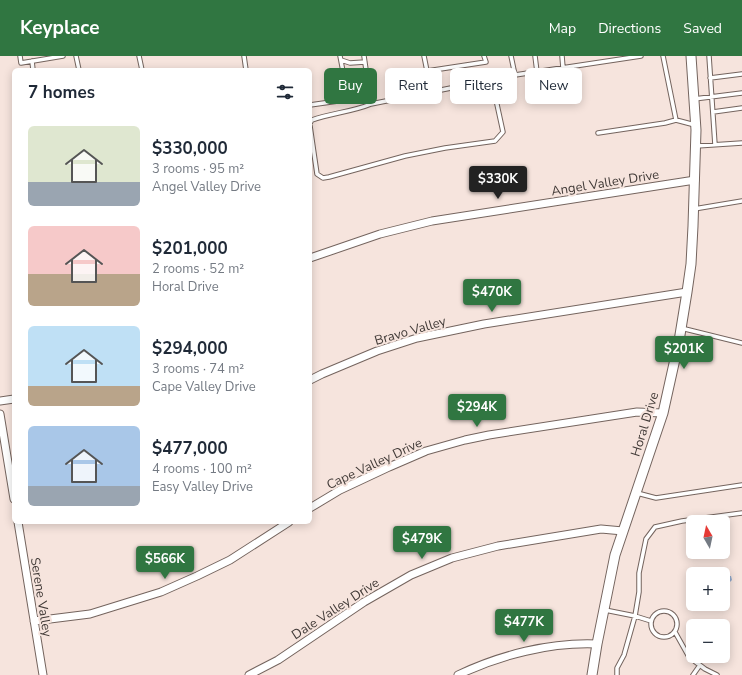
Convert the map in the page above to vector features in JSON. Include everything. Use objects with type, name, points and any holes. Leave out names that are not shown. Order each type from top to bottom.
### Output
[{"type":"street","name":"Horal Drive","points":[[592,675],[596,644],[615,555],[663,413],[687,292],[691,264],[696,146],[691,56]]},
{"type":"street","name":"Angel Valley Drive","points":[[312,257],[380,234],[432,221],[695,180]]},
{"type":"street","name":"Bravo Valley","points":[[312,379],[377,351],[424,337],[484,324],[687,292]]},
{"type":"street","points":[[0,401],[12,399]]},
{"type":"street","name":"Cape Valley Drive","points":[[312,507],[340,490],[395,464],[426,451],[465,440],[637,412],[663,413]]},
{"type":"street","points":[[0,414],[12,487]]},
{"type":"street","name":"Serene Valley","points":[[18,524],[43,675]]},
{"type":"street","points":[[34,622],[90,614],[161,592],[230,560],[286,524]]},
{"type":"street","name":"Dale Valley Drive","points":[[249,675],[278,660],[371,598],[412,575],[452,558],[498,546],[589,531],[623,531]]},
{"type":"street","points":[[458,675],[484,664],[518,653],[556,646],[596,644]]},
{"type":"lane","points":[[20,56],[21,63],[63,56]]},
{"type":"lane","points":[[76,56],[79,68]]},
{"type":"lane","points":[[139,56],[142,68]]},
{"type":"lane","points":[[244,56],[246,68]]},
{"type":"lane","points":[[364,56],[366,68]]},
{"type":"lane","points":[[424,56],[427,71],[486,62],[484,56]]},
{"type":"lane","points":[[511,56],[515,75],[525,74]]},
{"type":"lane","points":[[535,56],[536,68]]},
{"type":"lane","points":[[562,56],[563,68],[640,56]]},
{"type":"lane","points":[[663,56],[676,120]]},
{"type":"lane","points":[[709,56],[715,145]]},
{"type":"lane","points":[[340,58],[350,63],[365,62]]},
{"type":"lane","points":[[312,106],[338,101],[346,87],[340,58]]},
{"type":"lane","points":[[32,61],[34,68]]},
{"type":"lane","points":[[710,78],[742,74]]},
{"type":"lane","points":[[312,139],[317,174],[323,178],[405,156],[445,148],[495,141],[503,132],[493,86],[486,81],[377,103]]},
{"type":"lane","points":[[694,99],[742,93]]},
{"type":"lane","points":[[312,120],[371,104]]},
{"type":"lane","points":[[713,112],[742,108]]},
{"type":"lane","points":[[598,133],[676,120],[696,125]]},
{"type":"lane","points":[[696,146],[742,143]]},
{"type":"lane","points":[[694,209],[742,201]]},
{"type":"lane","points":[[681,328],[742,342]]},
{"type":"lane","points":[[636,492],[656,498],[742,485]]},
{"type":"lane","points":[[617,675],[617,668],[624,655],[635,616],[639,592],[639,574],[646,539],[655,527],[682,521],[742,513]]},
{"type":"lane","points":[[604,610],[635,616],[651,621]]},
{"type":"lane","points":[[662,611],[672,613],[677,622],[675,632],[671,635],[661,637],[653,631],[651,621],[653,616],[662,611]]},
{"type":"lane","points":[[675,632],[689,657],[717,675]]},
{"type":"lane","points":[[693,675],[700,665]]}]
